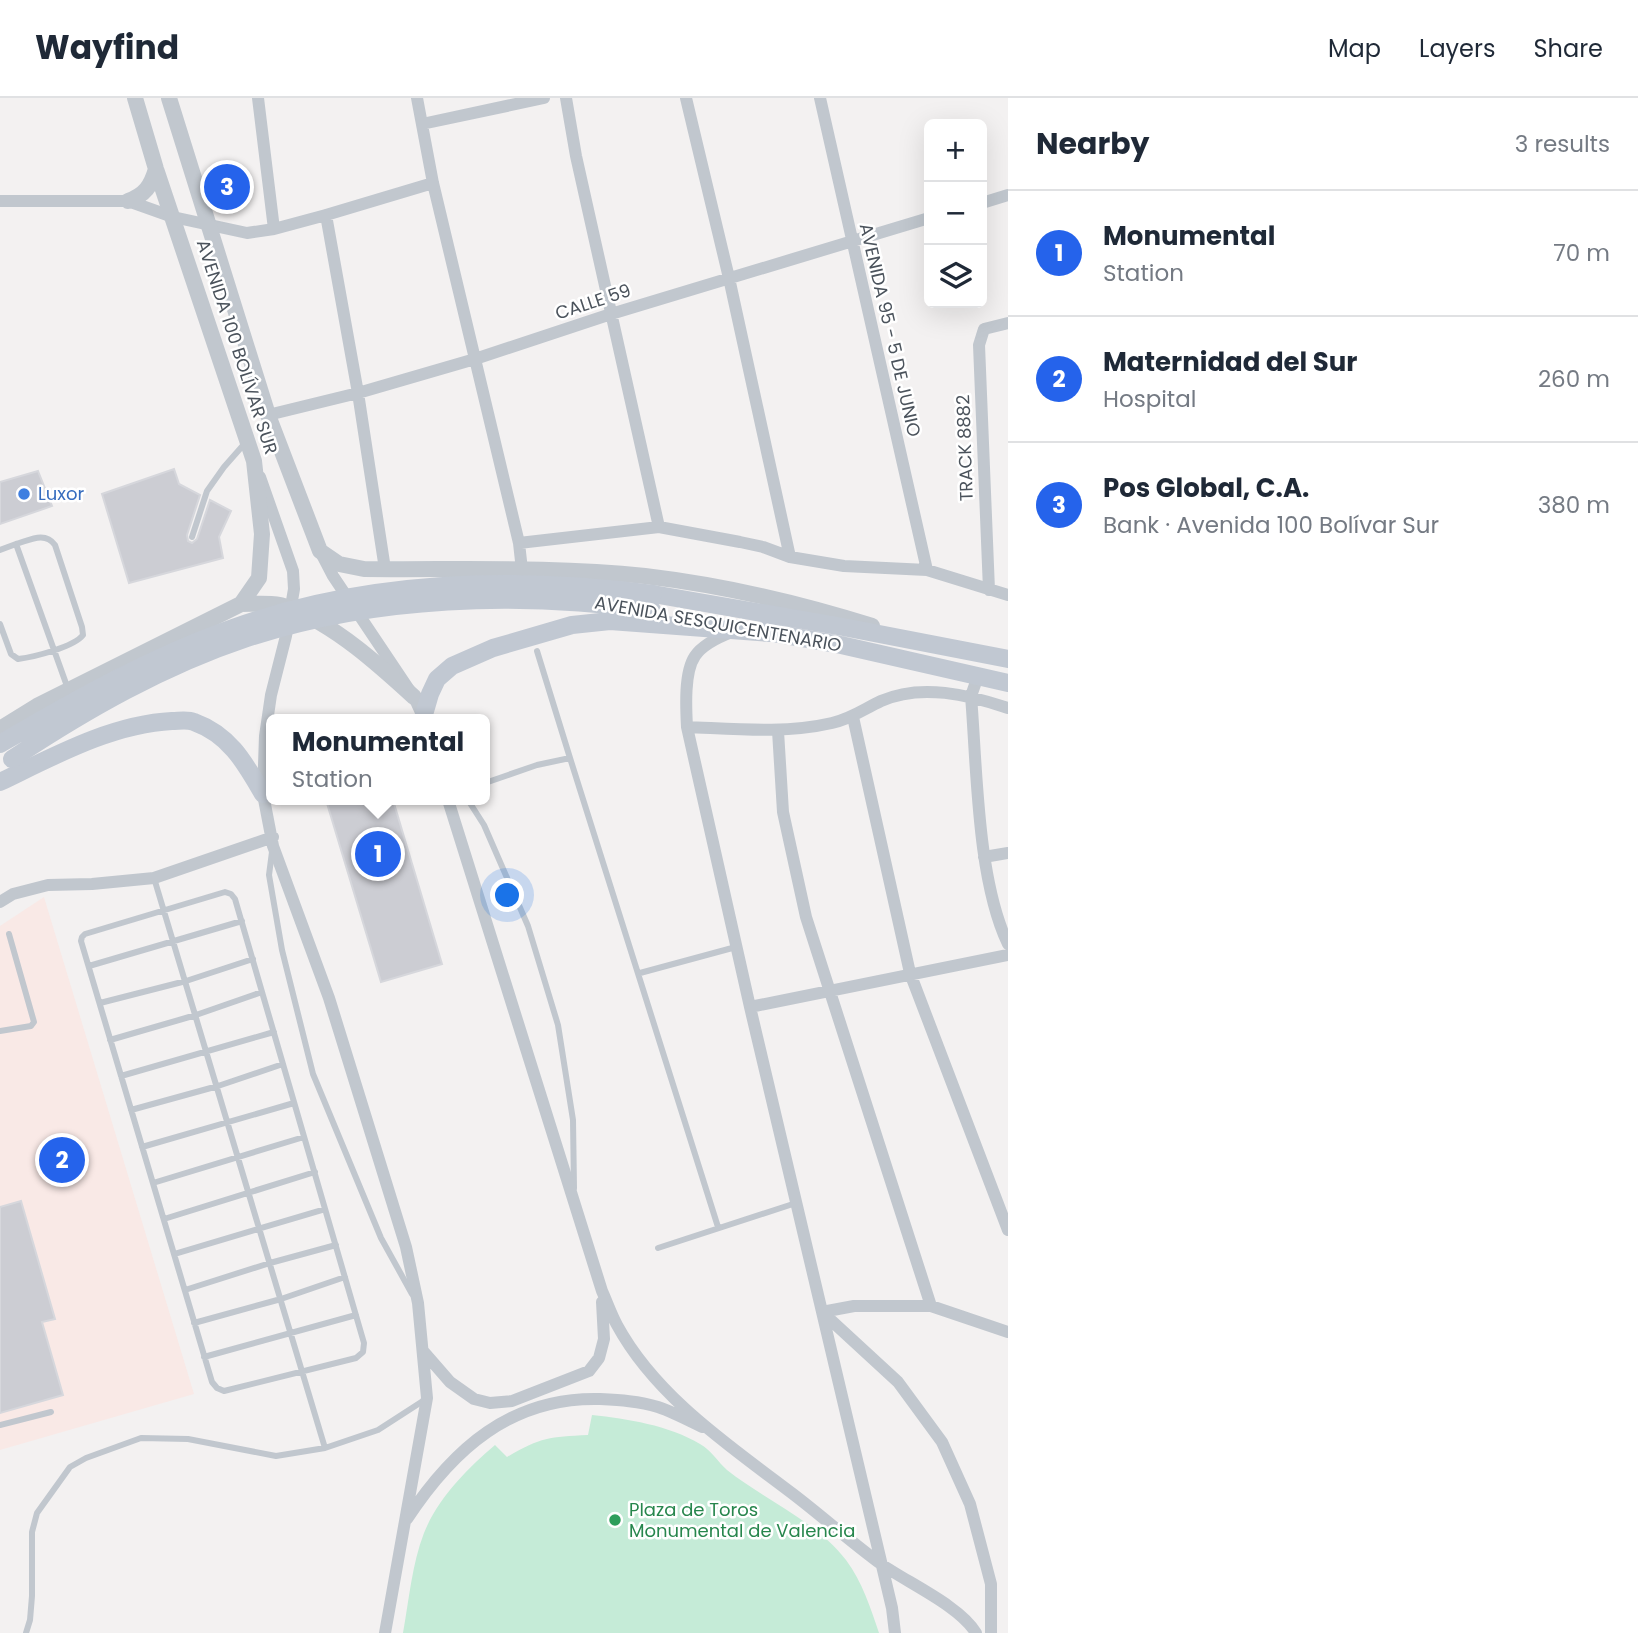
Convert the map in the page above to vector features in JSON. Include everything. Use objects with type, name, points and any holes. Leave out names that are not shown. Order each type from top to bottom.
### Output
[{"type":"main road","name":"AVENIDA SESQUICENTENARIO","points":[[0,744],[73,701],[178,650],[233,628],[323,602],[388,591],[524,584],[594,587],[770,633],[841,645],[1008,683]]},
{"type":"main road","name":"AVENIDA SESQUICENTENARIO","points":[[6,764],[100,703],[204,654],[248,638],[360,610],[394,605],[526,600],[652,602],[916,640],[1008,659]]},
{"type":"main road","points":[[425,714],[437,679],[452,666],[493,648],[572,625],[610,621],[770,633]]},
{"type":"main road","points":[[0,782],[97,738],[153,722],[191,720],[212,731],[238,752],[263,794]]},
{"type":"street","name":"AVENIDA 100 BOLÍVAR SUR","points":[[135,98],[156,169],[293,571],[291,608],[268,714]]},
{"type":"street","name":"AVENIDA 100 BOLÍVAR SUR","points":[[169,98],[206,225],[268,415],[320,551]]},
{"type":"street","points":[[258,98],[274,229]]},
{"type":"street","points":[[417,98],[433,183],[519,543],[522,570]]},
{"type":"street","points":[[422,124],[544,98]]},
{"type":"street","points":[[566,98],[576,156],[659,527]]},
{"type":"street","points":[[687,98],[790,557]]},
{"type":"street","name":"AVENIDA 95 - 5 DE JUNIO","points":[[820,98],[927,570]]},
{"type":"street","points":[[128,201],[145,193],[156,169]]},
{"type":"street","points":[[0,201],[128,201],[173,217],[247,233],[274,229],[433,183]]},
{"type":"street","points":[[987,201],[1008,195]]},
{"type":"street","points":[[326,215],[358,393],[385,569]]},
{"type":"street","name":"CALLE 59","points":[[268,415],[358,393],[475,359],[611,314],[924,219]]},
{"type":"street","name":"TRACK 8882","points":[[989,590],[979,345],[984,329],[1008,323]]},
{"type":"street","points":[[242,604],[259,578],[262,534],[254,461]]},
{"type":"street","points":[[519,543],[659,527],[752,544],[790,557],[844,566],[927,570],[1008,595]]},
{"type":"street","points":[[320,551],[340,564],[364,569],[606,573],[689,582],[846,618],[916,640]]},
{"type":"street","points":[[320,551],[333,576],[414,697],[421,714]]},
{"type":"street","points":[[0,729],[68,690],[242,604],[291,608],[324,626],[378,665],[414,697]]},
{"type":"street","points":[[732,631],[716,638],[694,657],[685,695],[687,727],[736,947],[892,1608],[895,1633]]},
{"type":"street","points":[[978,676],[971,696],[984,857],[999,923],[1008,944]]},
{"type":"street","points":[[687,727],[778,731],[832,723],[853,717],[882,700],[901,694],[940,693],[971,696],[1008,708]]},
{"type":"street","points":[[853,717],[910,973],[1008,1230]]},
{"type":"street","name":"AVENIDA 100 BOLÍVAR SUR","points":[[266,729],[263,794],[273,841],[329,998],[406,1247],[418,1303],[427,1398],[385,1633]]},
{"type":"street","points":[[778,731],[783,812],[806,916],[931,1306]]},
{"type":"street","points":[[450,805],[601,1291],[618,1326],[637,1355],[660,1382],[709,1430],[881,1564],[931,1595],[971,1625],[976,1633]]},
{"type":"street","points":[[0,902],[13,894],[48,885],[154,878],[273,841]]},
{"type":"street","points":[[984,857],[1008,853]]},
{"type":"street","points":[[750,1007],[1008,955]]},
{"type":"street","points":[[423,1350],[450,1382],[474,1399],[490,1403],[512,1401],[589,1371],[599,1358],[604,1339],[601,1291]]},
{"type":"street","points":[[822,1312],[853,1306],[931,1306],[1008,1332]]},
{"type":"street","points":[[822,1312],[898,1382],[942,1442],[970,1504],[990,1584],[991,1633]]},
{"type":"street","points":[[404,1524],[434,1481],[478,1438],[513,1416],[543,1406],[575,1399],[619,1400],[657,1407],[709,1430]]},
{"type":"lane","points":[[192,537],[206,491],[248,441]]},
{"type":"lane","points":[[0,550],[43,536],[50,538],[55,545],[83,635],[78,641],[18,659],[11,654],[0,624]]},
{"type":"lane","points":[[16,544],[68,690]]},
{"type":"lane","points":[[537,651],[718,1227]]},
{"type":"lane","points":[[490,781],[537,765],[570,758]]},
{"type":"lane","points":[[471,805],[484,825],[528,926],[558,1025],[573,1120],[573,1204]]},
{"type":"lane","points":[[273,841],[269,875],[282,950],[313,1074],[381,1238],[418,1303]]},
{"type":"lane","points":[[154,878],[325,1448]]},
{"type":"lane","points":[[225,892],[235,899],[242,921],[364,1343],[363,1352],[356,1358],[224,1391],[212,1382],[204,1357],[82,937],[225,892]]},
{"type":"lane","points":[[89,966],[242,921]]},
{"type":"lane","points":[[0,1021],[1,1031],[31,1026],[34,1022],[9,934]]},
{"type":"lane","points":[[640,973],[736,947]]},
{"type":"lane","points":[[100,1003],[186,981],[253,959]]},
{"type":"lane","points":[[110,1040],[197,1015],[262,992]]},
{"type":"lane","points":[[121,1076],[274,1032]]},
{"type":"lane","points":[[131,1110],[218,1086],[283,1063]]},
{"type":"lane","points":[[142,1147],[295,1103]]},
{"type":"lane","points":[[153,1184],[304,1137]]},
{"type":"lane","points":[[164,1219],[315,1172]]},
{"type":"lane","points":[[658,1248],[796,1203]]},
{"type":"lane","points":[[174,1254],[326,1209]]},
{"type":"lane","points":[[185,1290],[336,1245]]},
{"type":"lane","points":[[194,1323],[345,1277]]},
{"type":"lane","points":[[204,1357],[356,1315]]},
{"type":"lane","points":[[26,1633],[32,1596],[32,1532],[37,1513],[70,1467],[86,1458],[141,1438],[188,1439],[276,1456],[325,1448],[378,1430],[427,1398]]},
{"type":"lane","points":[[0,1425],[51,1412]]},
{"type":"shaded area","points":[[44,897],[194,1394],[0,1450],[0,926]]},
{"type":"green space","name":"Plaza de Toros Monumental de Valencia","points":[[592,1415],[648,1424],[688,1437],[704,1447],[742,1481],[805,1522],[834,1546],[852,1568],[866,1595],[879,1633],[403,1633],[414,1570],[424,1533],[437,1508],[454,1485],[495,1445],[507,1457],[546,1439],[588,1435]]},
{"type":"building","points":[[174,469],[179,484],[200,495],[187,535],[188,541],[192,543],[197,539],[210,500],[231,511],[219,537],[223,558],[129,583],[102,494]]},
{"type":"building","name":"Luxor","points":[[38,471],[52,506],[0,524],[0,482]]},
{"type":"building","points":[[328,805],[394,805],[442,964],[381,982]]},
{"type":"building","points":[[21,1201],[55,1319],[42,1322],[63,1395],[0,1413],[0,1207]]},
{"type":"place","name":"Pos Global, C.A.","points":[[227,187]]},
{"type":"place","name":"Luxor","points":[[24,494]]},
{"type":"place","name":"Monumental","points":[[378,854]]},
{"type":"place","name":"Maternidad del Sur","points":[[62,1160]]},
{"type":"place","name":"Plaza de Toros Monumental de Valencia","points":[[615,1520]]}]
